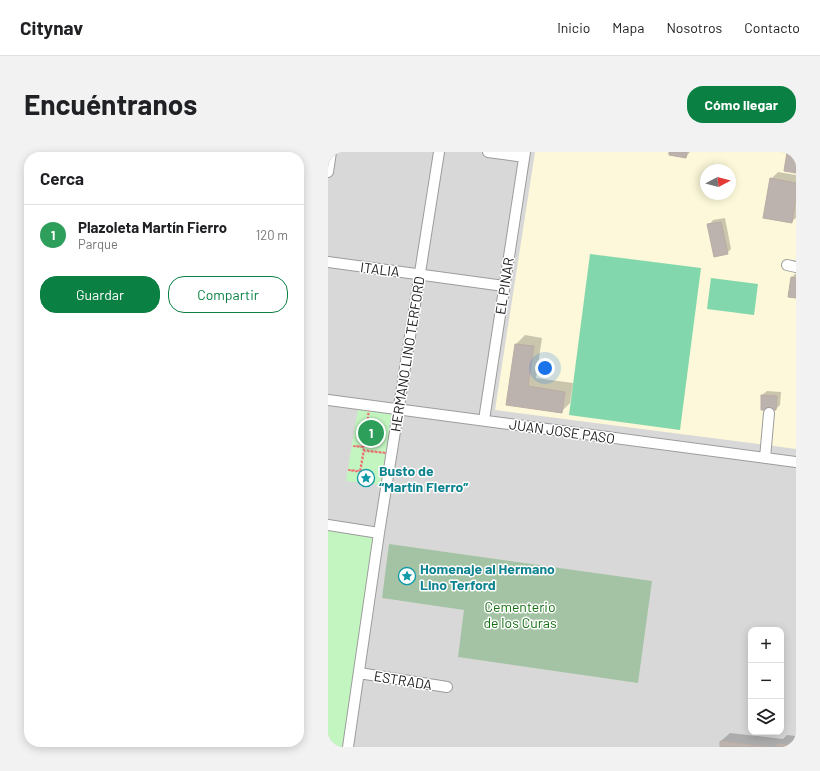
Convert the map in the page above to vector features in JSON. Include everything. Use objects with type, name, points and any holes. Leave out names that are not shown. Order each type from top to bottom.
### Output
[{"type":"street","points":[[328,172],[331,152]]},
{"type":"street","name":"HERMANO LINO TERFORD","points":[[348,747],[379,533],[439,152]]},
{"type":"street","points":[[488,152],[524,154]]},
{"type":"street","name":"EL PINAR","points":[[484,420],[524,154]]},
{"type":"street","name":"ITALIA","points":[[328,262],[504,286]]},
{"type":"street","name":"JUAN JOSE PASO","points":[[328,400],[796,462]]},
{"type":"street","points":[[765,458],[769,413]]},
{"type":"street","points":[[328,525],[379,533]]},
{"type":"street","name":"ESTRADA","points":[[359,673],[447,687]]},
{"type":"path","points":[[370,409],[364,447],[354,446],[364,447],[360,472],[350,470],[360,472],[359,479],[364,451],[386,453],[364,450],[370,409]]},
{"type":"shaded area","points":[[328,152],[796,152],[796,747],[328,747]]},
{"type":"shaded area","points":[[535,152],[796,152],[796,449],[495,410]]},
{"type":"green space","points":[[590,254],[701,268],[680,430],[569,415]]},
{"type":"green space","points":[[711,278],[758,284],[754,315],[707,309]]},
{"type":"green space","points":[[358,408],[392,412],[381,485],[346,481]]},
{"type":"green space","points":[[328,527],[379,533],[348,747],[328,747]]},
{"type":"green space","name":"Cementerio de los Curas","points":[[389,544],[652,581],[638,683],[458,657],[464,610],[382,598]]},
{"type":"building","points":[[669,152],[687,152],[686,158],[669,155]]},
{"type":"building","points":[[787,152],[796,153],[796,173],[784,171]]},
{"type":"building","points":[[770,178],[796,183],[796,197],[792,223],[763,218]]},
{"type":"building","points":[[721,222],[728,254],[714,257],[707,224]]},
{"type":"building","points":[[791,277],[796,278],[796,298],[788,297]]},
{"type":"building","points":[[515,344],[534,346],[528,386],[565,392],[562,413],[506,405]]},
{"type":"building","points":[[761,395],[777,396],[776,410],[761,410]]},
{"type":"building","points":[[720,741],[767,747],[720,747]]},
{"type":"building","points":[[777,744],[796,746],[796,747],[777,747]]},
{"type":"place","name":"Plazoleta Martín Fierro","points":[[371,433]]},
{"type":"place","name":"Busto de “Martín Fierro”","points":[[366,478]]},
{"type":"place","name":"Homenaje al Hermano Lino Terford","points":[[407,576]]}]
